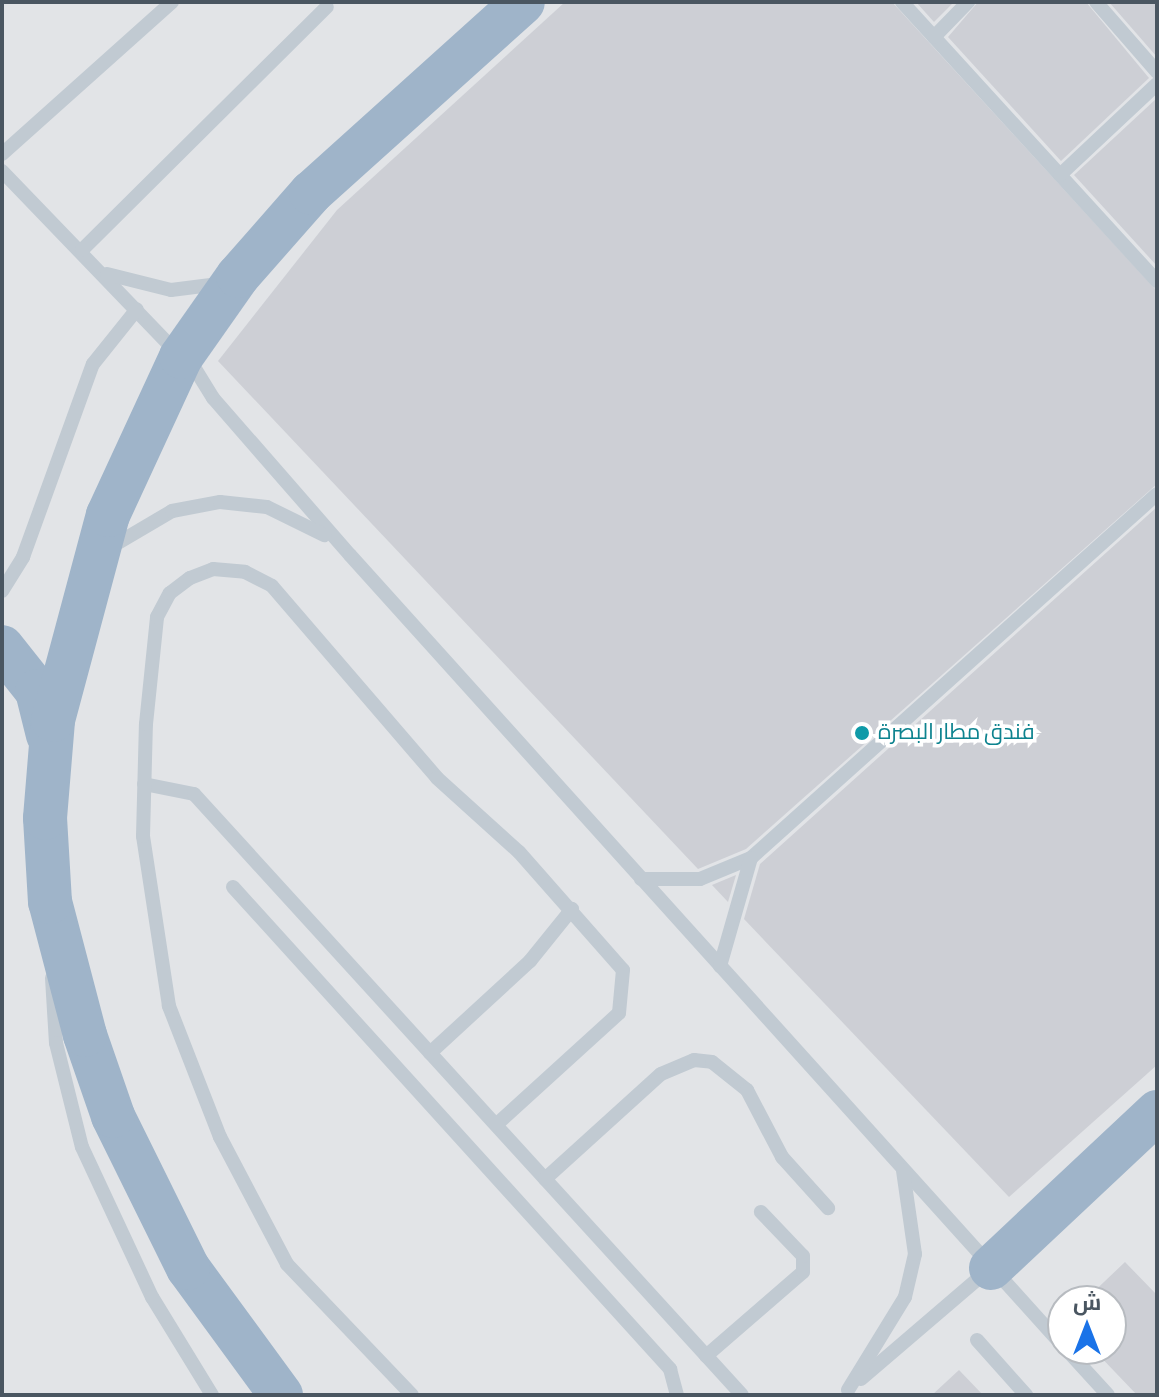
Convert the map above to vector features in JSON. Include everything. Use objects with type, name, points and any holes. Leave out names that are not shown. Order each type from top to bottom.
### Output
[{"type":"highway","points":[[49,776],[67,649],[93,563],[129,461],[183,354],[238,276],[311,193],[523,2]]},
{"type":"highway","points":[[2,647],[37,691],[47,725],[50,902],[85,1035],[145,1189],[188,1268],[281,1395]]},
{"type":"highway","points":[[991,1268],[1157,1112]]},
{"type":"lane","points":[[2,154],[172,2]]},
{"type":"lane","points":[[902,2],[1157,281]]},
{"type":"lane","points":[[934,37],[968,2]]},
{"type":"lane","points":[[1096,2],[1157,72]]},
{"type":"lane","points":[[82,250],[327,7]]},
{"type":"lane","points":[[1060,175],[1157,84]]},
{"type":"lane","points":[[2,171],[183,354],[213,398],[350,555],[1047,1329]]},
{"type":"lane","points":[[103,273],[171,290],[238,276]]},
{"type":"lane","points":[[2,591],[23,557],[93,364],[137,309]]},
{"type":"lane","points":[[641,879],[700,879],[751,858],[1157,494]]},
{"type":"lane","points":[[93,563],[129,531],[172,511],[220,502],[267,507],[312,526],[350,555]]},
{"type":"lane","points":[[412,1395],[287,1264],[220,1137],[157,957],[144,784],[157,617],[170,593],[190,578],[213,569],[245,572],[292,606],[437,778],[572,909],[623,970],[619,1013],[496,1125]]},
{"type":"lane","points":[[144,784],[194,794],[742,1395]]},
{"type":"lane","points":[[720,966],[751,858]]},
{"type":"lane","points":[[233,887],[670,1369],[677,1395]]},
{"type":"lane","points":[[50,902],[56,1043],[82,1147],[152,1297],[212,1395]]},
{"type":"lane","points":[[430,1053],[530,961],[572,909]]},
{"type":"lane","points":[[545,1179],[661,1074],[694,1060],[712,1062],[747,1090],[782,1157],[828,1208]]},
{"type":"lane","points":[[845,1392],[905,1297],[915,1254],[914,1209],[901,1166]]},
{"type":"lane","points":[[706,1356],[803,1272],[803,1256],[761,1212]]},
{"type":"lane","points":[[845,1392],[991,1268]]},
{"type":"lane","points":[[977,1340],[1026,1395]]},
{"type":"lane","points":[[1080,1365],[1108,1395]]},
{"type":"shaded area","points":[[2,2],[1157,2],[1157,1395],[2,1395]]},
{"type":"building","name":"فندق مطار البصرة","points":[[565,2],[892,2],[1157,291],[1157,484],[746,849],[698,869],[218,361],[337,210]]},
{"type":"building","points":[[916,2],[954,2],[934,22]]},
{"type":"building","points":[[978,2],[1086,2],[1149,78],[1061,161],[948,37]]},
{"type":"building","points":[[1109,2],[1157,2],[1157,57]]},
{"type":"building","points":[[1157,98],[1157,266],[1074,175]]},
{"type":"building","points":[[1157,507],[1157,1065],[1009,1197],[744,919],[760,864]]},
{"type":"building","points":[[736,875],[728,902],[712,885]]},
{"type":"building","points":[[1125,1262],[1157,1295],[1157,1395],[1137,1395],[1108,1365],[1127,1365],[1127,1285],[1101,1285]]},
{"type":"building","points":[[959,1370],[983,1395],[932,1395]]},
{"type":"place","name":"فندق مطار البصرة","points":[[862,733]]}]
